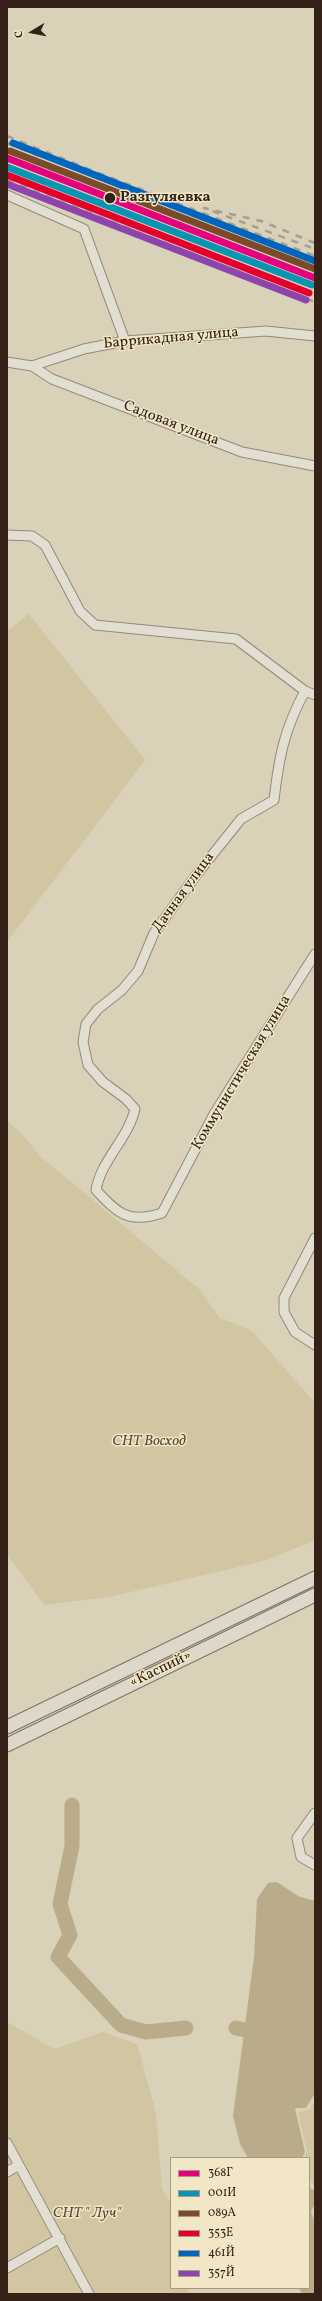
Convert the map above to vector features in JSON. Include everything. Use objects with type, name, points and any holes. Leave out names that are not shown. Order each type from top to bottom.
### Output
[{"type":"highway","name":"«Каспий»","points":[[7,1727],[315,1578]]},
{"type":"highway","name":"«Каспий»","points":[[7,1745],[315,1595]]},
{"type":"street","points":[[7,195],[84,229],[125,341]]},
{"type":"street","name":"Баррикадная улица","points":[[7,362],[32,366],[84,349],[125,341],[266,331],[315,336]]},
{"type":"street","name":"Садовая улица","points":[[32,366],[52,379],[242,452],[315,466]]},
{"type":"street","points":[[7,535],[32,536],[46,546],[80,611],[95,624],[236,639],[305,690],[315,695]]},
{"type":"street","name":"Дачная улица","points":[[114,1209],[96,1190],[98,1176],[132,1124],[135,1109],[126,1099],[102,1082],[88,1065],[83,1042],[86,1024],[98,1009],[122,990],[138,970],[154,933],[197,874],[242,819],[274,800],[279,759],[290,719],[305,690]]},
{"type":"street","name":"Коммунистическая улица","points":[[114,1209],[131,1218],[146,1218],[162,1213],[214,1114],[315,954]]},
{"type":"street","points":[[315,1238],[284,1298],[284,1312],[295,1332],[315,1345]]},
{"type":"street","points":[[315,1813],[297,1838],[302,1857],[315,1865]]},
{"type":"street","points":[[7,2143],[60,2238],[81,2282],[89,2294]]},
{"type":"street","points":[[7,2172],[19,2165]]},
{"type":"street","points":[[7,2268],[60,2238]]},
{"type":"green space","points":[[29,614],[145,760],[7,942],[7,631]]},
{"type":"green space","name":"СНТ Восход","points":[[7,1121],[22,1134],[39,1155],[199,1289],[220,1318],[252,1331],[315,1403],[315,1540],[264,1561],[109,1597],[44,1605],[7,1554]]},
{"type":"green space","name":"СНТ \" Луч\"","points":[[7,2022],[54,2049],[103,2032],[137,2044],[156,2113],[162,2188],[170,2202],[170,2289],[188,2289],[189,2294],[7,2294]]},
{"type":"green space","points":[[315,2102],[315,2186],[310,2181],[310,2157],[304,2157],[307,2151],[298,2112],[309,2110]]},
{"type":"shaded area","points":[[277,1882],[298,1896],[315,1901],[315,2093],[306,2108],[295,2108],[305,2152],[302,2157],[247,2157],[240,2144],[233,2116],[254,1957],[257,1899],[268,1883]]},
{"type":"shaded area","points":[[310,2187],[311,2189],[315,2190],[315,2204],[311,2211],[315,2223],[315,2294],[303,2294],[299,2289],[310,2289]]},
{"type":"waterway","points":[[72,1805],[72,1846],[60,1904],[70,1935],[58,1957],[121,2025],[146,2032],[186,2028]]},
{"type":"waterway","points":[[236,2028],[245,2030],[265,2028]]},
{"type":"railway","points":[[7,136],[96,172],[315,256]]},
{"type":"railway","points":[[7,143],[39,156],[68,164]]},
{"type":"railway","points":[[7,151],[315,270]]},
{"type":"railway","points":[[7,180],[315,302]]},
{"type":"railway","points":[[315,243],[261,221],[204,208],[315,249]]},
{"type":"transit line","name":"461Й","points":[[13,143],[315,261]]},
{"type":"transit line","name":"089А","points":[[10,151],[315,269]]},
{"type":"transit line","name":"368Г","points":[[7,158],[315,278]]},
{"type":"transit line","name":"001И","points":[[7,167],[312,285]]},
{"type":"transit line","name":"353Е","points":[[7,175],[309,293]]},
{"type":"transit line","name":"357Й","points":[[7,184],[306,300]]},
{"type":"place","name":"Разгуляевка","points":[[110,198]]}]
